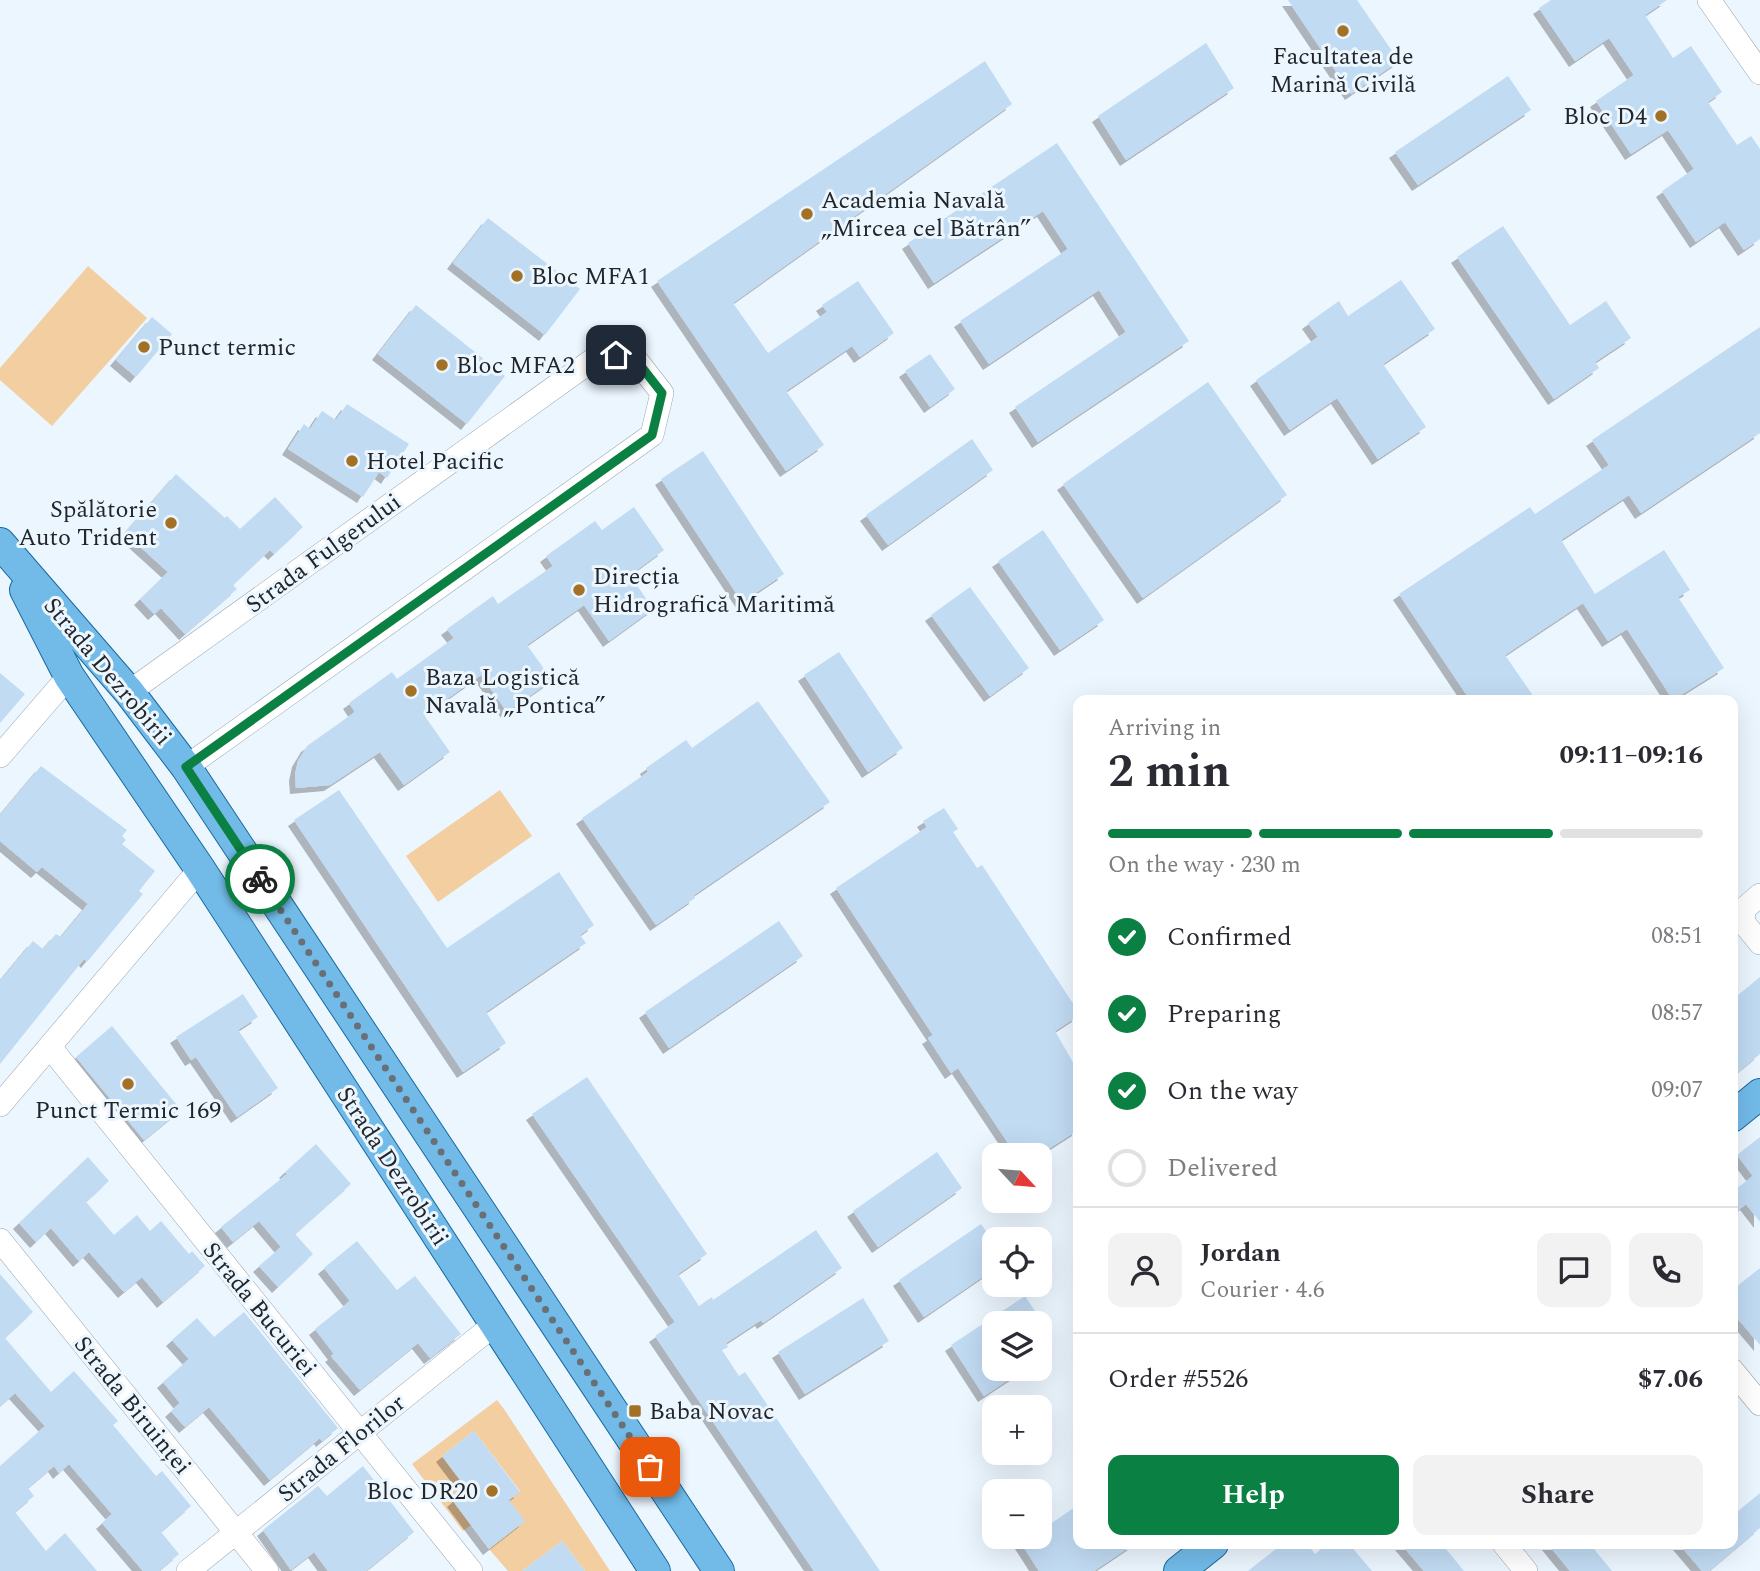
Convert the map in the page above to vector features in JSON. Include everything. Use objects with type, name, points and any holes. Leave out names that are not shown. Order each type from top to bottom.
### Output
[{"type":"main road","name":"Strada Dezrobirii","points":[[1,544],[69,676],[200,869],[655,1571]]},
{"type":"main road","name":"Strada Dezrobirii","points":[[1,544],[129,692],[186,767],[719,1571]]},
{"type":"main road","points":[[1738,1112],[1760,1094]]},
{"type":"main road","points":[[1179,1571],[1207,1549]]},
{"type":"street","points":[[1709,0],[1760,73]]},
{"type":"street","name":"Strada Fulgerului","points":[[129,692],[601,354],[633,356],[662,393],[652,435],[186,767]]},
{"type":"street","points":[[0,756],[69,676]]},
{"type":"street","points":[[0,1105],[200,869]]},
{"type":"street","points":[[1760,895],[1744,909],[1744,922],[1760,943]]},
{"type":"street","name":"Strada Bucuriei","points":[[50,1047],[471,1571]]},
{"type":"street","name":"Strada Biruinței","points":[[0,1240],[267,1571]]},
{"type":"street","name":"Strada Florilor","points":[[188,1571],[495,1324]]},
{"type":"street","points":[[1738,1378],[1760,1405]]},
{"type":"street","points":[[1508,1549],[1526,1571]]},
{"type":"shaded area","points":[[88,266],[147,318],[52,426],[0,380],[0,368]]},
{"type":"shaded area","points":[[500,790],[532,836],[438,902],[406,856]]},
{"type":"shaded area","points":[[497,1400],[610,1571],[585,1571],[562,1541],[522,1571],[508,1571],[489,1549],[509,1500],[520,1491],[474,1431],[442,1456],[467,1490],[453,1501],[471,1525],[463,1531],[412,1464]]},
{"type":"building","name":"Facultatea de Marină Civilă","points":[[1288,0],[1357,0],[1399,61],[1351,94]]},
{"type":"building","name":"Bloc D4","points":[[1551,0],[1667,0],[1645,15],[1673,58],[1691,46],[1722,92],[1708,102],[1737,145],[1751,136],[1760,149],[1760,239],[1744,250],[1725,222],[1696,242],[1662,191],[1694,169],[1668,130],[1631,154],[1596,101],[1634,75],[1609,38],[1575,61],[1539,8]]},
{"type":"building","points":[[1206,43],[1234,88],[1126,160],[1098,116]]},
{"type":"building","name":"Academia Navală „Mircea cel Bătrân”","points":[[985,61],[1012,104],[733,303],[768,353],[827,312],[822,305],[858,281],[894,333],[860,357],[852,346],[786,391],[824,445],[786,471],[657,281]]},
{"type":"building","points":[[1508,76],[1531,110],[1418,185],[1395,152]]},
{"type":"building","points":[[1057,143],[1189,341],[1038,442],[1015,407],[1126,332],[1099,290],[989,364],[960,321],[1068,249],[1043,211],[934,283],[908,243]]},
{"type":"building","name":"Bloc MFA1","points":[[488,218],[580,289],[545,335],[453,263]]},
{"type":"building","points":[[1503,226],[1570,325],[1606,301],[1631,338],[1595,362],[1599,368],[1554,399],[1457,257]]},
{"type":"building","points":[[1401,280],[1435,329],[1383,364],[1426,427],[1378,459],[1337,398],[1290,430],[1256,380],[1318,337],[1308,323],[1339,301],[1348,316]]},
{"type":"building","name":"Bloc MFA2","points":[[416,305],[505,376],[467,424],[378,354]]},
{"type":"building","name":"Punct termic","points":[[152,317],[172,334],[136,377],[116,360]]},
{"type":"building","points":[[1760,327],[1760,433],[1641,513],[1629,495],[1561,540],[1595,594],[1664,550],[1690,590],[1678,597],[1724,668],[1681,695],[1670,695],[1627,629],[1608,641],[1583,603],[1505,655],[1533,695],[1467,695],[1399,594],[1530,507],[1535,514],[1609,465],[1592,440]]},
{"type":"building","points":[[930,354],[955,389],[930,407],[905,371]]},
{"type":"building","points":[[1208,382],[1287,495],[1143,598],[1063,484]]},
{"type":"building","name":"Hotel Pacific","points":[[347,404],[409,444],[387,478],[379,472],[363,497],[288,449],[304,424],[310,429],[322,411],[336,420]]},
{"type":"building","points":[[972,439],[993,470],[888,545],[866,515]]},
{"type":"building","points":[[703,451],[784,574],[742,602],[661,479]]},
{"type":"building","points":[[176,474],[240,529],[275,497],[303,527],[274,554],[270,550],[233,585],[237,589],[185,634],[161,608],[154,614],[140,599],[168,572],[125,533]]},
{"type":"building","points":[[634,507],[664,550],[630,575],[653,609],[609,641],[584,605],[527,645],[552,680],[507,712],[481,675],[424,715],[450,752],[404,785],[380,752],[330,785],[296,788],[298,761],[307,746],[355,712],[349,703],[392,672],[397,679],[454,638],[447,629],[493,596],[498,604],[553,566],[546,556],[595,521],[602,530]]},
{"type":"building","points":[[1043,530],[1104,620],[1060,650],[998,561]]},
{"type":"building","points":[[970,587],[1029,668],[990,696],[931,615]]},
{"type":"building","points":[[839,652],[903,748],[868,772],[804,675]]},
{"type":"building","points":[[0,673],[25,694],[0,723]]},
{"type":"building","points":[[758,701],[830,802],[694,895],[695,898],[656,925],[582,818],[648,772],[646,768],[686,740],[692,748]]},
{"type":"building","points":[[41,766],[127,830],[122,836],[126,840],[122,844],[155,871],[139,891],[143,894],[87,962],[84,959],[0,1064],[0,981],[33,941],[43,949],[56,934],[61,937],[88,904],[42,867],[37,872],[0,841],[0,815]]},
{"type":"building","points":[[339,790],[447,948],[559,872],[594,925],[580,935],[586,943],[486,1012],[506,1043],[463,1072],[294,820]]},
{"type":"building","points":[[944,808],[958,829],[953,832],[977,868],[982,865],[1073,1003],[1073,1019],[1055,1031],[1073,1062],[1073,1133],[1052,1147],[1052,1143],[1008,1143],[958,1068],[951,1073],[928,1038],[933,1035],[836,888],[927,827],[923,821]]},
{"type":"building","points":[[779,921],[803,956],[669,1048],[645,1012]]},
{"type":"building","points":[[1760,977],[1760,1054],[1738,1072],[1738,995]]},
{"type":"building","points":[[243,994],[258,1017],[238,1030],[278,1088],[237,1117],[196,1057],[191,1060],[176,1037]]},
{"type":"building","name":"Punct Termic 169","points":[[112,1026],[181,1110],[144,1140],[76,1057]]},
{"type":"building","points":[[587,1077],[707,1254],[678,1274],[699,1306],[712,1297],[713,1300],[816,1230],[842,1268],[763,1323],[761,1320],[726,1343],[728,1347],[722,1350],[739,1376],[745,1372],[880,1571],[814,1571],[655,1336],[675,1322],[532,1114]]},
{"type":"building","points":[[1760,1137],[1760,1222],[1746,1204],[1738,1210],[1738,1187],[1753,1176],[1738,1154]]},
{"type":"building","points":[[316,1144],[351,1184],[295,1234],[313,1254],[278,1287],[259,1266],[281,1247],[259,1221],[233,1242],[221,1227],[287,1174],[285,1172]]},
{"type":"building","points":[[937,1152],[962,1188],[878,1247],[853,1211]]},
{"type":"building","points":[[88,1157],[109,1181],[86,1202],[114,1235],[137,1215],[150,1231],[161,1221],[189,1254],[192,1251],[205,1266],[163,1302],[142,1277],[124,1292],[89,1252],[79,1261],[51,1228],[36,1242],[19,1223]]},
{"type":"building","points":[[981,1224],[983,1227],[982,1277],[924,1317],[899,1280]]},
{"type":"building","points":[[357,1241],[397,1290],[415,1276],[461,1334],[430,1358],[418,1343],[360,1390],[331,1356],[334,1354],[315,1329],[350,1301],[324,1268]]},
{"type":"building","points":[[1760,1268],[1760,1345],[1738,1319],[1738,1285]]},
{"type":"building","points":[[0,1274],[33,1312],[5,1338],[51,1392],[74,1371],[118,1421],[113,1425],[156,1476],[162,1471],[191,1506],[161,1532],[179,1554],[159,1571],[143,1571],[102,1523],[112,1514],[69,1464],[59,1473],[54,1466],[28,1488],[34,1496],[15,1512],[46,1551],[65,1533],[97,1571],[0,1571],[0,1466],[45,1426],[15,1393],[0,1406]]},
{"type":"building","points":[[1026,1297],[1035,1311],[1002,1311]]},
{"type":"building","points":[[863,1298],[889,1341],[805,1394],[778,1352]]},
{"type":"building","points":[[244,1312],[338,1428],[322,1441],[320,1438],[270,1480],[209,1407],[185,1427],[171,1411],[180,1403],[163,1382],[189,1359],[172,1340],[197,1318],[214,1337]]},
{"type":"building","points":[[982,1324],[982,1381],[1006,1381],[983,1395],[951,1345]]},
{"type":"building","name":"Bloc DR20","points":[[474,1431],[520,1492],[509,1500],[525,1521],[489,1549],[453,1501],[467,1489],[442,1456]]},
{"type":"building","points":[[363,1466],[414,1532],[366,1571],[328,1571],[314,1552],[291,1570],[263,1530],[318,1486],[327,1496]]},
{"type":"building","points":[[1760,1493],[1760,1528],[1738,1547],[1738,1511]]},
{"type":"building","points":[[1073,1508],[1073,1549],[1127,1549],[1094,1571],[1039,1571],[1025,1549],[1052,1549],[1052,1523]]},
{"type":"building","points":[[562,1541],[585,1571],[522,1571]]},
{"type":"building","points":[[1276,1549],[1311,1549],[1315,1554],[1321,1549],[1353,1549],[1372,1571],[1248,1571]]},
{"type":"building","points":[[1405,1549],[1446,1549],[1464,1571],[1424,1571]]},
{"type":"building","points":[[1552,1549],[1594,1549],[1612,1571],[1570,1571]]},
{"type":"building","points":[[1683,1549],[1735,1549],[1709,1571],[1702,1571]]},
{"type":"way so far","points":[[260,879],[650,1467]]},
{"type":"place","name":"Facultatea de Marină Civilă","points":[[1343,31]]},
{"type":"place","name":"Bloc D4","points":[[1661,116]]},
{"type":"place","name":"Academia Navală „Mircea cel Bătrân”","points":[[807,214]]},
{"type":"place","name":"Bloc MFA1","points":[[517,276]]},
{"type":"place","name":"Punct termic","points":[[144,347]]},
{"type":"place","name":"Bloc MFA2","points":[[442,365]]},
{"type":"place","name":"Hotel Pacific","points":[[352,461]]},
{"type":"place","name":"Spălătorie Auto Trident","points":[[171,523]]},
{"type":"place","name":"Direcția Hidrografică Maritimă","points":[[579,590]]},
{"type":"place","name":"Baza Logistică Navală „Pontica”","points":[[411,691]]},
{"type":"place","name":"Punct Termic 169","points":[[128,1084]]},
{"type":"place","name":"Baba Novac","points":[[635,1411]]},
{"type":"place","name":"Bloc DR20","points":[[492,1491]]},
{"type":"route","points":[[260,879],[186,767],[652,435],[662,393],[633,356],[616,355]]}]
